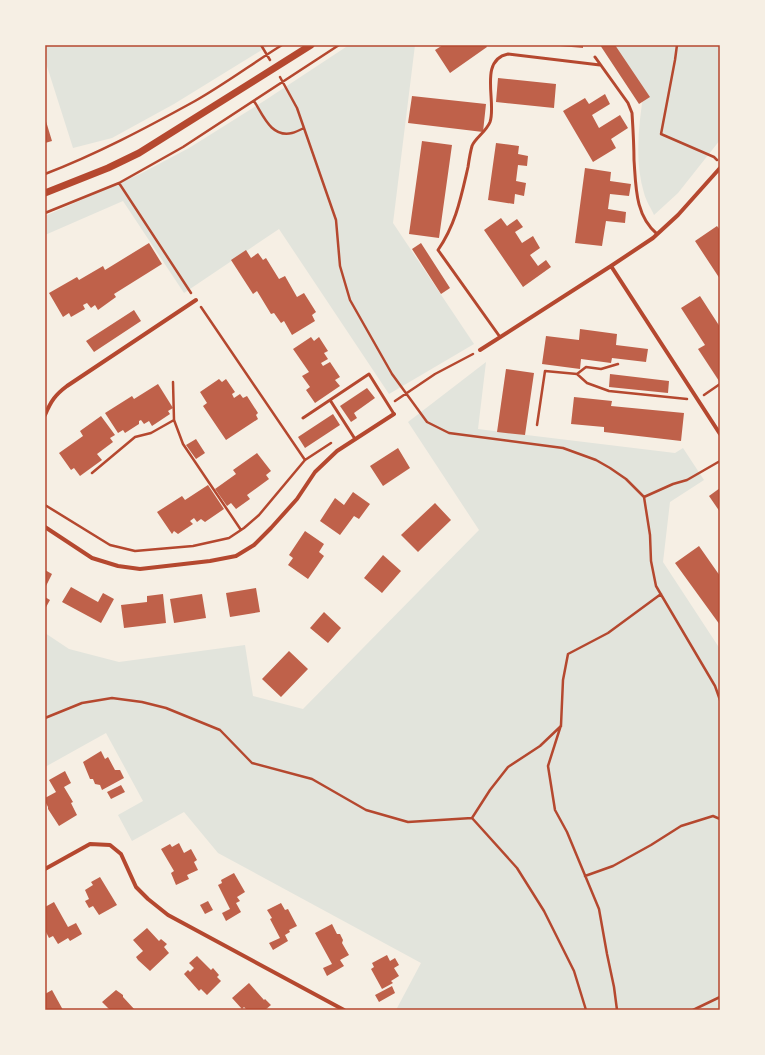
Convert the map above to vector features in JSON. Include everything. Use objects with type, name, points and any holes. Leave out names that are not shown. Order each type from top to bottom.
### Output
[{"type":"street","points":[[45,193],[108,168],[139,153],[311,45]]},
{"type":"street","points":[[480,350],[611,266],[657,234],[678,215],[720,168]]},
{"type":"street","points":[[611,266],[720,434]]},
{"type":"street","points":[[45,415],[50,403],[56,395],[67,386],[196,300]]},
{"type":"street","points":[[45,527],[92,558],[118,566],[140,568],[210,562],[236,556],[254,545],[271,528],[297,499],[315,472],[337,451],[394,414]]},
{"type":"street","points":[[45,869],[90,844],[110,845],[121,854],[136,887],[168,915],[344,1010]]},
{"type":"lane","points":[[500,337],[438,250],[448,237],[457,212],[472,145],[485,131],[490,121],[492,104],[490,79],[492,68],[502,55],[508,54],[600,65]]},
{"type":"lane","points":[[595,57],[628,103],[632,113],[636,196],[641,211],[650,228],[657,234]]},
{"type":"lane","points":[[303,418],[369,374],[394,414]]},
{"type":"lane","points":[[330,400],[355,439]]},
{"type":"path","points":[[45,174],[116,143],[196,100],[282,45]]},
{"type":"path","points":[[45,213],[119,183],[183,147],[339,45]]},
{"type":"path","points":[[677,45],[662,134],[714,157]]},
{"type":"path","points":[[254,101],[270,127],[280,133],[292,133],[304,128]]},
{"type":"path","points":[[297,108],[336,220],[340,266],[350,300],[392,374],[406,394],[427,422],[449,433],[563,448],[596,460],[626,479],[644,497],[650,535],[651,561],[656,586],[715,686],[720,700]]},
{"type":"path","points":[[119,183],[304,460]]},
{"type":"path","points":[[388,405],[435,374],[480,350]]},
{"type":"path","points":[[577,374],[586,367],[601,369],[618,364]]},
{"type":"path","points":[[537,425],[545,371],[577,374],[587,383],[609,391],[699,401]]},
{"type":"path","points":[[173,382],[174,420],[183,444],[241,530]]},
{"type":"path","points":[[704,395],[720,384]]},
{"type":"path","points":[[92,473],[135,437],[151,433],[174,420]]},
{"type":"path","points":[[45,505],[110,545],[135,550],[193,546],[229,538],[259,515],[304,460],[349,430]]},
{"type":"path","points":[[644,497],[673,484],[687,480],[720,461]]},
{"type":"path","points":[[617,1010],[599,909],[555,810],[548,766],[561,725],[563,680],[568,654],[608,633],[661,594]]},
{"type":"path","points":[[45,718],[82,703],[112,698],[142,702],[166,708],[220,730],[252,763],[312,778],[366,810],[408,822],[472,818]]},
{"type":"path","points":[[472,818],[490,790],[508,767],[540,746],[561,725]]},
{"type":"path","points":[[585,876],[613,866],[682,826],[713,816],[720,819]]},
{"type":"path","points":[[472,818],[517,868],[544,911],[574,970],[586,1010]]},
{"type":"path","points":[[693,1010],[720,997]]},
{"type":"shaded area","points":[[45,45],[270,45],[174,104],[112,138],[73,148],[45,60]]},
{"type":"shaded area","points":[[349,45],[415,45],[393,223],[474,344],[389,394],[279,229],[184,293],[123,201],[45,235],[45,216],[140,174],[189,148]]},
{"type":"shaded area","points":[[614,45],[720,45],[720,140],[678,193],[654,215],[645,196],[639,167],[638,141],[644,89]]},
{"type":"shaded area","points":[[486,362],[478,429],[675,453],[683,448],[704,480],[670,502],[663,562],[720,649],[720,1010],[396,1010],[421,963],[218,853],[184,812],[132,841],[118,815],[143,801],[106,733],[45,767],[45,633],[69,649],[119,662],[245,645],[253,696],[303,709],[479,530],[408,422]]},
{"type":"building","points":[[443,45],[486,45],[487,47],[450,73],[435,50]]},
{"type":"building","points":[[583,45],[583,48],[560,46]]},
{"type":"building","points":[[600,45],[615,45],[650,97],[639,104]]},
{"type":"building","points":[[498,78],[556,84],[554,108],[496,102]]},
{"type":"building","points":[[605,94],[610,104],[592,115],[599,128],[620,115],[628,128],[611,139],[616,148],[593,162],[563,111],[585,98],[589,104]]},
{"type":"building","points":[[412,96],[486,104],[483,132],[408,123]]},
{"type":"building","points":[[45,118],[52,141],[45,143]]},
{"type":"building","points":[[422,141],[452,145],[439,238],[409,234]]},
{"type":"building","points":[[496,143],[519,146],[518,154],[528,156],[527,166],[518,165],[516,181],[526,183],[524,196],[515,194],[514,204],[488,200]]},
{"type":"building","points":[[585,168],[611,172],[610,181],[631,184],[629,196],[610,194],[608,209],[626,212],[625,223],[606,221],[602,246],[575,243]]},
{"type":"building","points":[[501,218],[507,226],[517,219],[523,227],[515,232],[522,243],[533,236],[540,248],[530,255],[538,266],[546,260],[551,267],[523,287],[484,230]]},
{"type":"building","points":[[717,226],[720,230],[720,279],[695,241]]},
{"type":"building","points":[[149,243],[162,264],[114,294],[116,297],[98,310],[95,305],[91,308],[87,303],[83,305],[85,309],[71,317],[69,313],[63,317],[49,293],[77,277],[79,280],[103,266],[105,270]]},
{"type":"building","points":[[421,243],[450,288],[441,294],[412,249]]},
{"type":"building","points":[[246,250],[251,258],[258,253],[263,260],[266,258],[279,279],[285,276],[297,297],[304,293],[316,312],[312,315],[315,321],[292,335],[284,321],[281,323],[274,313],[271,314],[257,291],[253,294],[231,260]]},
{"type":"building","points":[[700,296],[720,327],[720,381],[698,349],[705,345],[681,308]]},
{"type":"building","points":[[134,310],[141,321],[94,352],[86,341]]},
{"type":"building","points":[[580,329],[617,334],[616,345],[648,349],[646,362],[612,358],[611,363],[581,359],[580,369],[542,364],[546,336],[579,340]]},
{"type":"building","points":[[311,337],[314,341],[319,337],[328,351],[324,353],[328,359],[321,363],[323,366],[330,362],[340,377],[335,380],[340,386],[315,403],[306,390],[310,387],[302,376],[309,372],[293,349]]},
{"type":"building","points":[[506,369],[534,373],[525,435],[497,432]]},
{"type":"building","points":[[610,374],[669,381],[668,393],[609,387]]},
{"type":"building","points":[[219,379],[222,382],[226,379],[235,392],[232,394],[234,398],[240,394],[243,398],[247,396],[258,413],[256,415],[258,419],[226,440],[203,406],[207,403],[200,392]]},
{"type":"building","points":[[158,384],[173,408],[168,411],[170,414],[152,426],[149,421],[144,424],[141,420],[139,421],[139,424],[125,433],[123,430],[118,433],[105,413],[132,396],[134,399]]},
{"type":"building","points":[[367,388],[375,398],[354,413],[357,418],[351,422],[340,406]]},
{"type":"building","points":[[574,397],[612,401],[611,406],[684,413],[681,441],[604,432],[604,427],[571,424]]},
{"type":"building","points":[[333,414],[340,425],[305,448],[298,437]]},
{"type":"building","points":[[101,416],[115,435],[110,438],[113,442],[97,454],[102,460],[80,476],[74,468],[71,470],[59,453],[83,436],[80,431]]},
{"type":"building","points":[[196,439],[205,453],[196,459],[186,445]]},
{"type":"building","points":[[398,448],[410,468],[383,486],[370,466]]},
{"type":"building","points":[[257,453],[271,471],[266,475],[269,479],[247,495],[250,499],[236,509],[231,503],[227,506],[215,489],[236,474],[233,470]]},
{"type":"building","points":[[208,485],[224,509],[205,522],[201,519],[197,522],[194,518],[190,521],[193,524],[178,534],[174,531],[172,534],[157,512],[182,496],[185,500]]},
{"type":"building","points":[[720,488],[720,512],[709,496]]},
{"type":"building","points":[[353,492],[370,504],[359,519],[354,516],[340,535],[320,521],[335,498],[344,505]]},
{"type":"building","points":[[435,503],[451,520],[418,552],[401,535]]},
{"type":"building","points":[[305,531],[324,544],[319,552],[324,556],[308,579],[288,565],[293,558],[289,555]]},
{"type":"building","points":[[699,546],[720,576],[720,625],[675,563]]},
{"type":"building","points":[[383,555],[401,571],[382,593],[364,578]]},
{"type":"building","points":[[45,570],[52,574],[45,588]]},
{"type":"building","points":[[71,587],[98,602],[103,593],[114,599],[101,623],[62,602]]},
{"type":"building","points":[[256,588],[260,612],[230,617],[226,593]]},
{"type":"building","points":[[163,594],[166,623],[124,628],[121,605],[147,602],[147,596]]},
{"type":"building","points":[[202,594],[206,618],[174,623],[170,599]]},
{"type":"building","points":[[45,597],[50,600],[45,609]]},
{"type":"building","points":[[324,612],[341,628],[328,643],[310,628]]},
{"type":"building","points":[[289,651],[308,669],[281,697],[262,679]]},
{"type":"building","points":[[101,751],[105,759],[108,757],[115,770],[120,770],[124,778],[102,790],[100,785],[95,784],[93,779],[90,779],[83,762]]},
{"type":"building","points":[[65,771],[71,783],[64,787],[73,802],[71,803],[77,815],[59,826],[48,809],[45,798],[56,792],[49,780]]},
{"type":"building","points":[[121,785],[125,792],[111,799],[107,792]]},
{"type":"building","points":[[179,843],[184,853],[191,849],[197,860],[194,862],[198,870],[187,875],[189,879],[176,885],[171,873],[174,871],[161,849],[170,844],[172,847]]},
{"type":"building","points":[[234,873],[245,892],[237,897],[240,901],[236,903],[241,912],[226,921],[222,913],[230,909],[218,885],[222,883],[221,880]]},
{"type":"building","points":[[100,877],[117,905],[99,915],[93,906],[89,908],[85,901],[89,899],[85,890],[93,885],[91,882]]},
{"type":"building","points":[[208,901],[213,910],[205,914],[200,905]]},
{"type":"building","points":[[54,902],[68,927],[76,923],[82,934],[70,941],[68,938],[58,944],[53,936],[49,938],[45,930],[45,907]]},
{"type":"building","points":[[281,903],[285,910],[288,909],[297,926],[289,930],[290,932],[285,935],[288,941],[273,950],[269,943],[280,938],[267,910]]},
{"type":"building","points":[[332,924],[337,934],[340,934],[343,940],[342,943],[349,955],[340,960],[344,966],[327,976],[323,968],[332,964],[315,933]]},
{"type":"building","points":[[147,928],[159,941],[161,939],[167,944],[164,947],[169,953],[150,971],[136,957],[143,951],[133,940]]},
{"type":"building","points":[[387,955],[390,961],[395,958],[399,965],[394,968],[399,976],[391,981],[393,983],[382,989],[371,969],[374,967],[372,963]]},
{"type":"building","points":[[197,956],[211,970],[213,968],[219,975],[217,977],[221,981],[207,995],[201,989],[199,991],[184,974],[188,970],[190,972],[194,968],[189,963]]},
{"type":"building","points":[[249,983],[264,1000],[265,999],[271,1005],[265,1010],[247,1010],[244,1007],[242,1009],[232,998]]},
{"type":"building","points":[[392,986],[395,993],[379,1002],[375,995]]},
{"type":"building","points":[[52,990],[63,1010],[45,1010],[45,994]]},
{"type":"building","points":[[116,990],[123,995],[123,997],[135,1010],[110,1010],[102,1002]]}]
